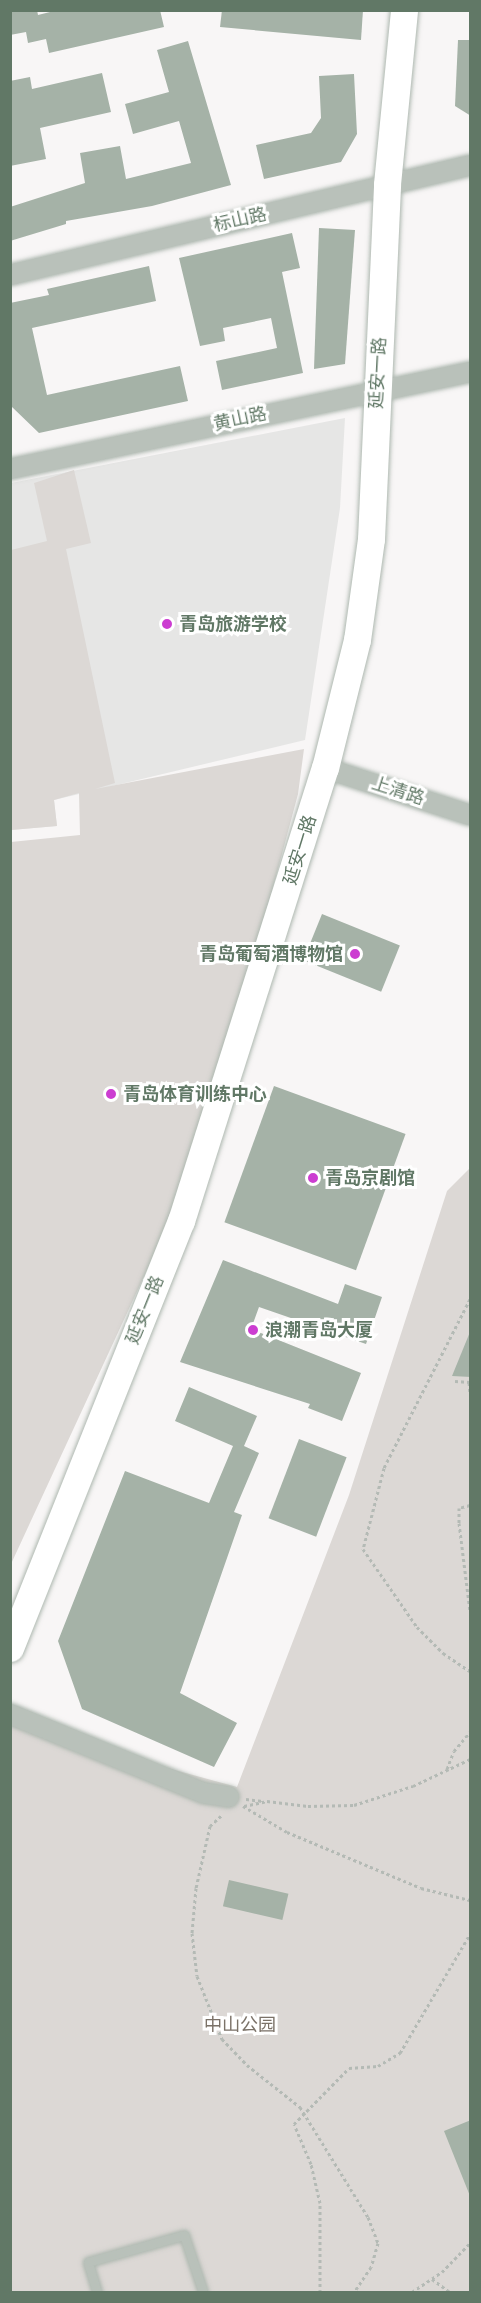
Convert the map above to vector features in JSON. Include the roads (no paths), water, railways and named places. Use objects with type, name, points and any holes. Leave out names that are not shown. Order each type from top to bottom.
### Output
[{"type":"main road","name":"延安一路","points":[[10,1648],[181,1221],[325,768],[366,590],[387,184],[404,10]]},
{"type":"street","name":"标山路","points":[[10,275],[471,165]]},
{"type":"street","name":"黄山路","points":[[10,469],[377,389],[471,372]]},
{"type":"street","name":"上清路","points":[[325,768],[471,815]]},
{"type":"street","points":[[10,1714],[204,1793],[229,1797]]},
{"type":"lane","points":[[97,2292],[88,2262],[184,2235],[203,2292]]},
{"type":"place","name":"青岛旅游学校","points":[[167,624]]},
{"type":"place","name":"青岛葡萄酒博物馆","points":[[355,954]]},
{"type":"place","name":"青岛体育训练中心","points":[[111,1094]]},
{"type":"place","name":"青岛京剧馆","points":[[313,1178]]},
{"type":"place","name":"浪潮青岛大厦","points":[[253,1330]]},
{"type":"park label","name":"中山公园","points":[[240,2025]]}]
